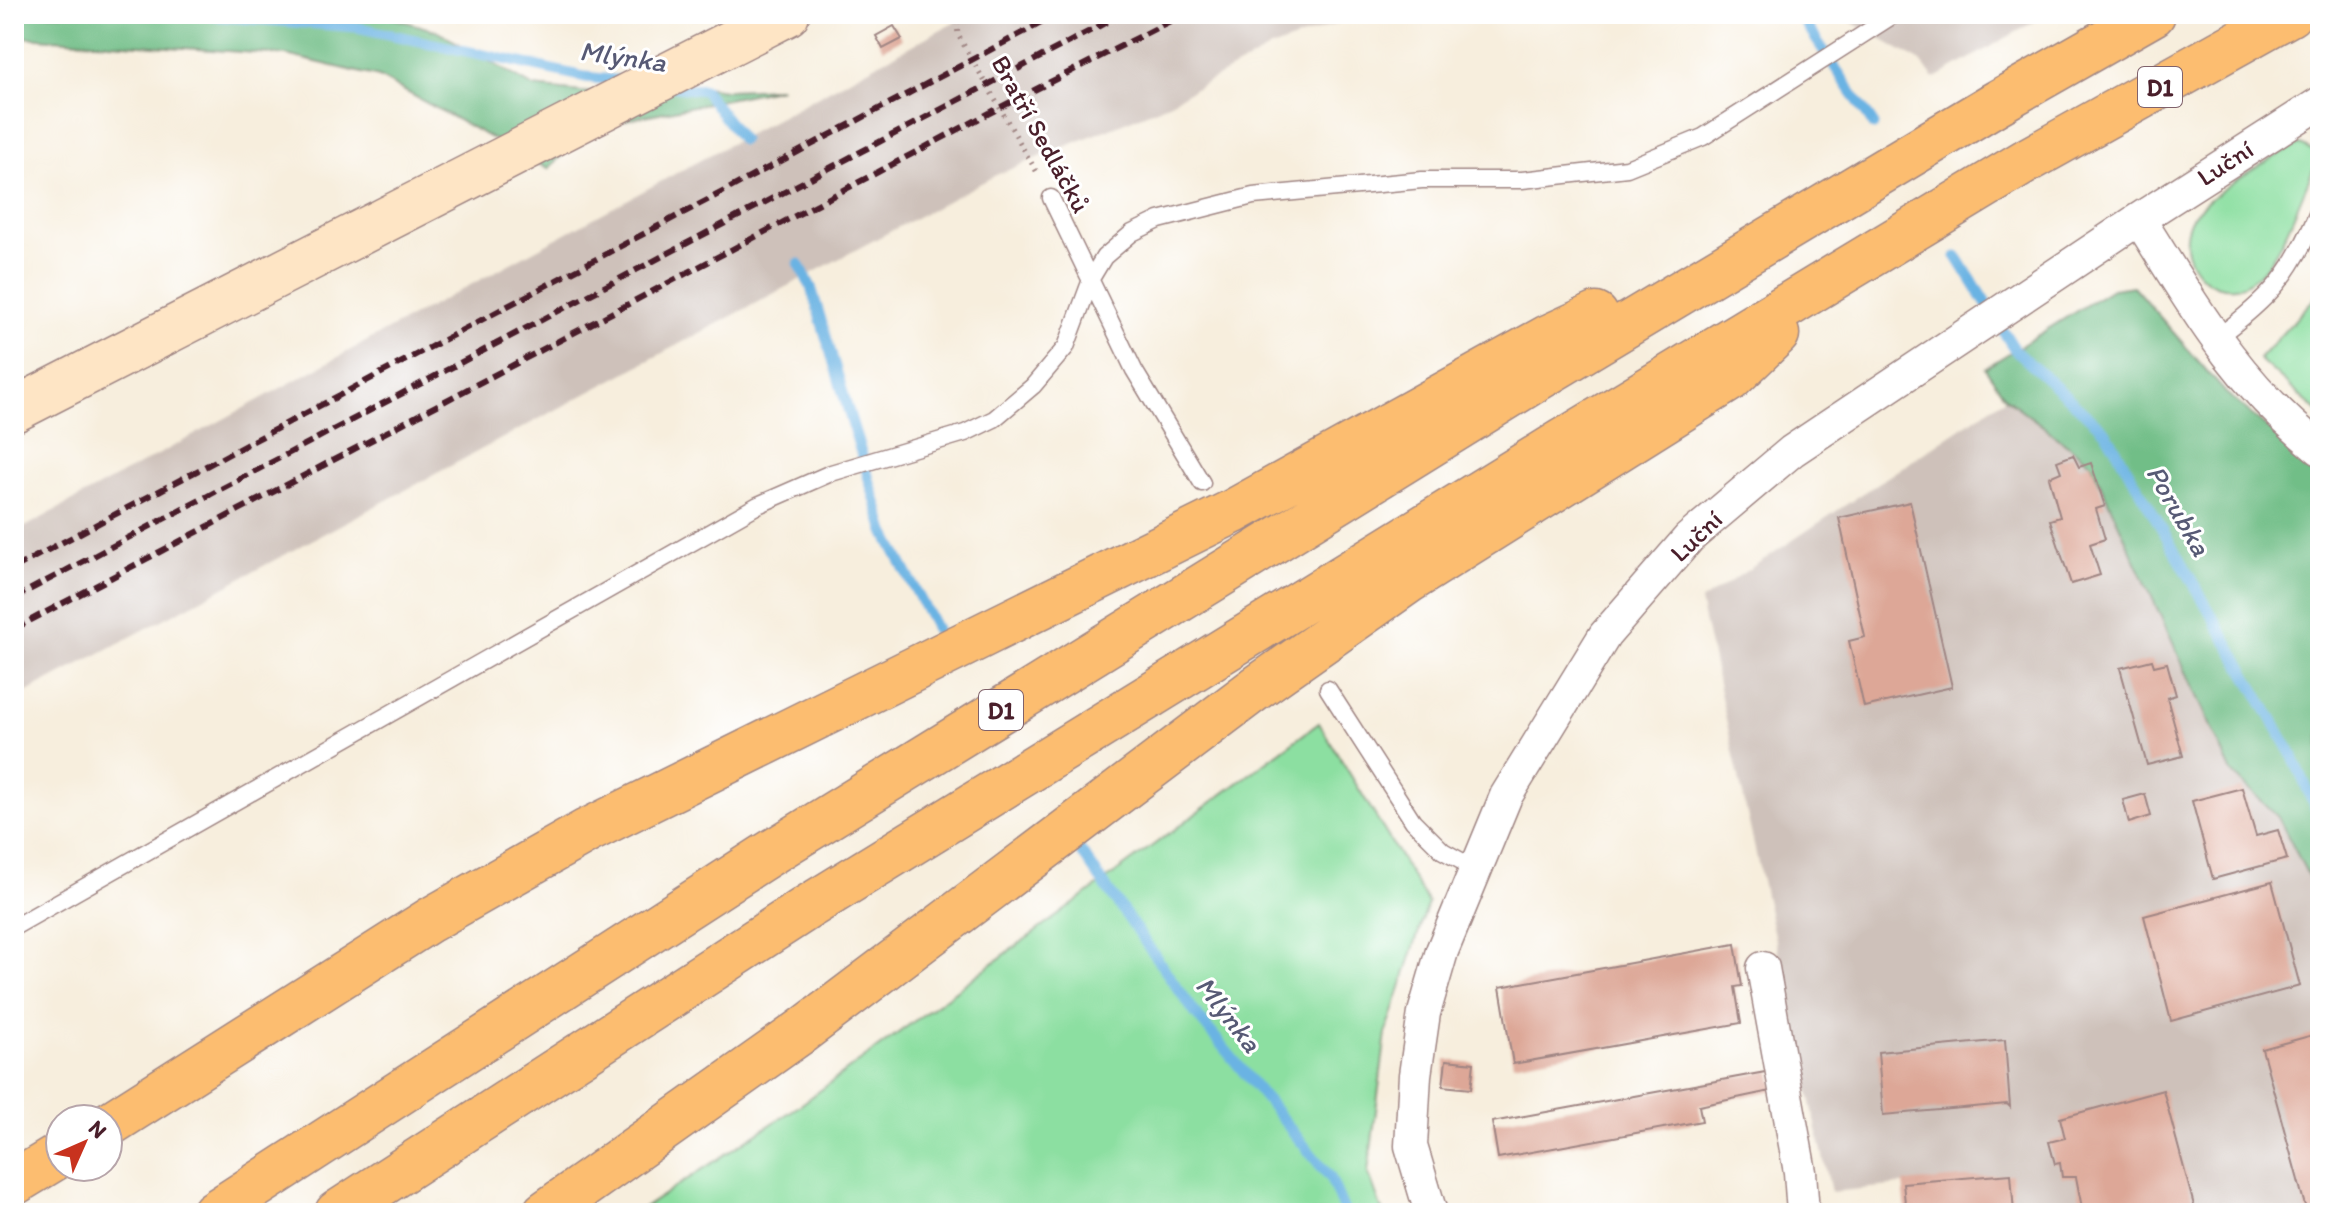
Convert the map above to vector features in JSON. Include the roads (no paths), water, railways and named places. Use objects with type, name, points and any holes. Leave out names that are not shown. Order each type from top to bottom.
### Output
[{"type":"highway","name":"D1","points":[[214,1213],[764,857],[1517,391],[1995,104],[2153,14]]},
{"type":"highway","name":"D1","points":[[337,1213],[822,899],[1560,443],[2028,160],[2290,14]]},
{"type":"highway","points":[[124,1115],[430,920],[587,831],[1234,511],[1548,337],[1799,223]]},
{"type":"highway","points":[[545,1213],[802,1031],[1255,689],[1410,580],[1730,379],[1834,280]]},
{"type":"highway","points":[[14,1183],[44,1165]]},
{"type":"street","points":[[14,410],[787,14]]},
{"type":"street","name":"Luční","points":[[1431,1213],[1411,1146],[1415,1075],[1424,1013],[1442,951],[1506,796],[1597,647],[1689,538],[1792,451],[2073,262],[2320,103]]},
{"type":"street","points":[[2139,219],[2215,339],[2258,393],[2320,449]]},
{"type":"street","points":[[1763,968],[1800,1172],[1803,1213]]},
{"type":"lane","points":[[14,927],[644,566],[758,505],[831,473],[965,433],[994,419],[1015,404],[1066,347],[1092,277],[1104,257],[1132,233],[1159,220],[1240,198],[1422,180],[1522,180],[1627,168],[1703,137],[1895,14]]},
{"type":"lane","name":"Bratří Sedláčků","points":[[1051,198],[1092,277],[1134,370],[1202,483]]},
{"type":"lane","points":[[2215,339],[2276,289],[2304,244],[2320,208]]},
{"type":"lane","points":[[1328,689],[1413,821],[1443,851],[1474,868]]},
{"type":"waterway","name":"Mlýnka","points":[[190,14],[356,27],[585,77],[623,81]]},
{"type":"waterway","name":"Porubka","points":[[1799,14],[1874,125]]},
{"type":"waterway","name":"Mlýnka","points":[[676,87],[704,90],[742,140]]},
{"type":"waterway","name":"Porubka","points":[[1957,257],[2015,350],[2106,432],[2291,752],[2320,818]]},
{"type":"waterway","name":"Mlýnka","points":[[799,264],[811,287],[885,532],[936,629]]},
{"type":"waterway","name":"Mlýnka","points":[[1075,843],[1196,1014],[1330,1177],[1345,1213]]},
{"type":"railway","points":[[14,568],[1058,14]]},
{"type":"railway","points":[[14,598],[1122,14]]},
{"type":"railway","points":[[14,629],[999,108],[1184,14]]}]
